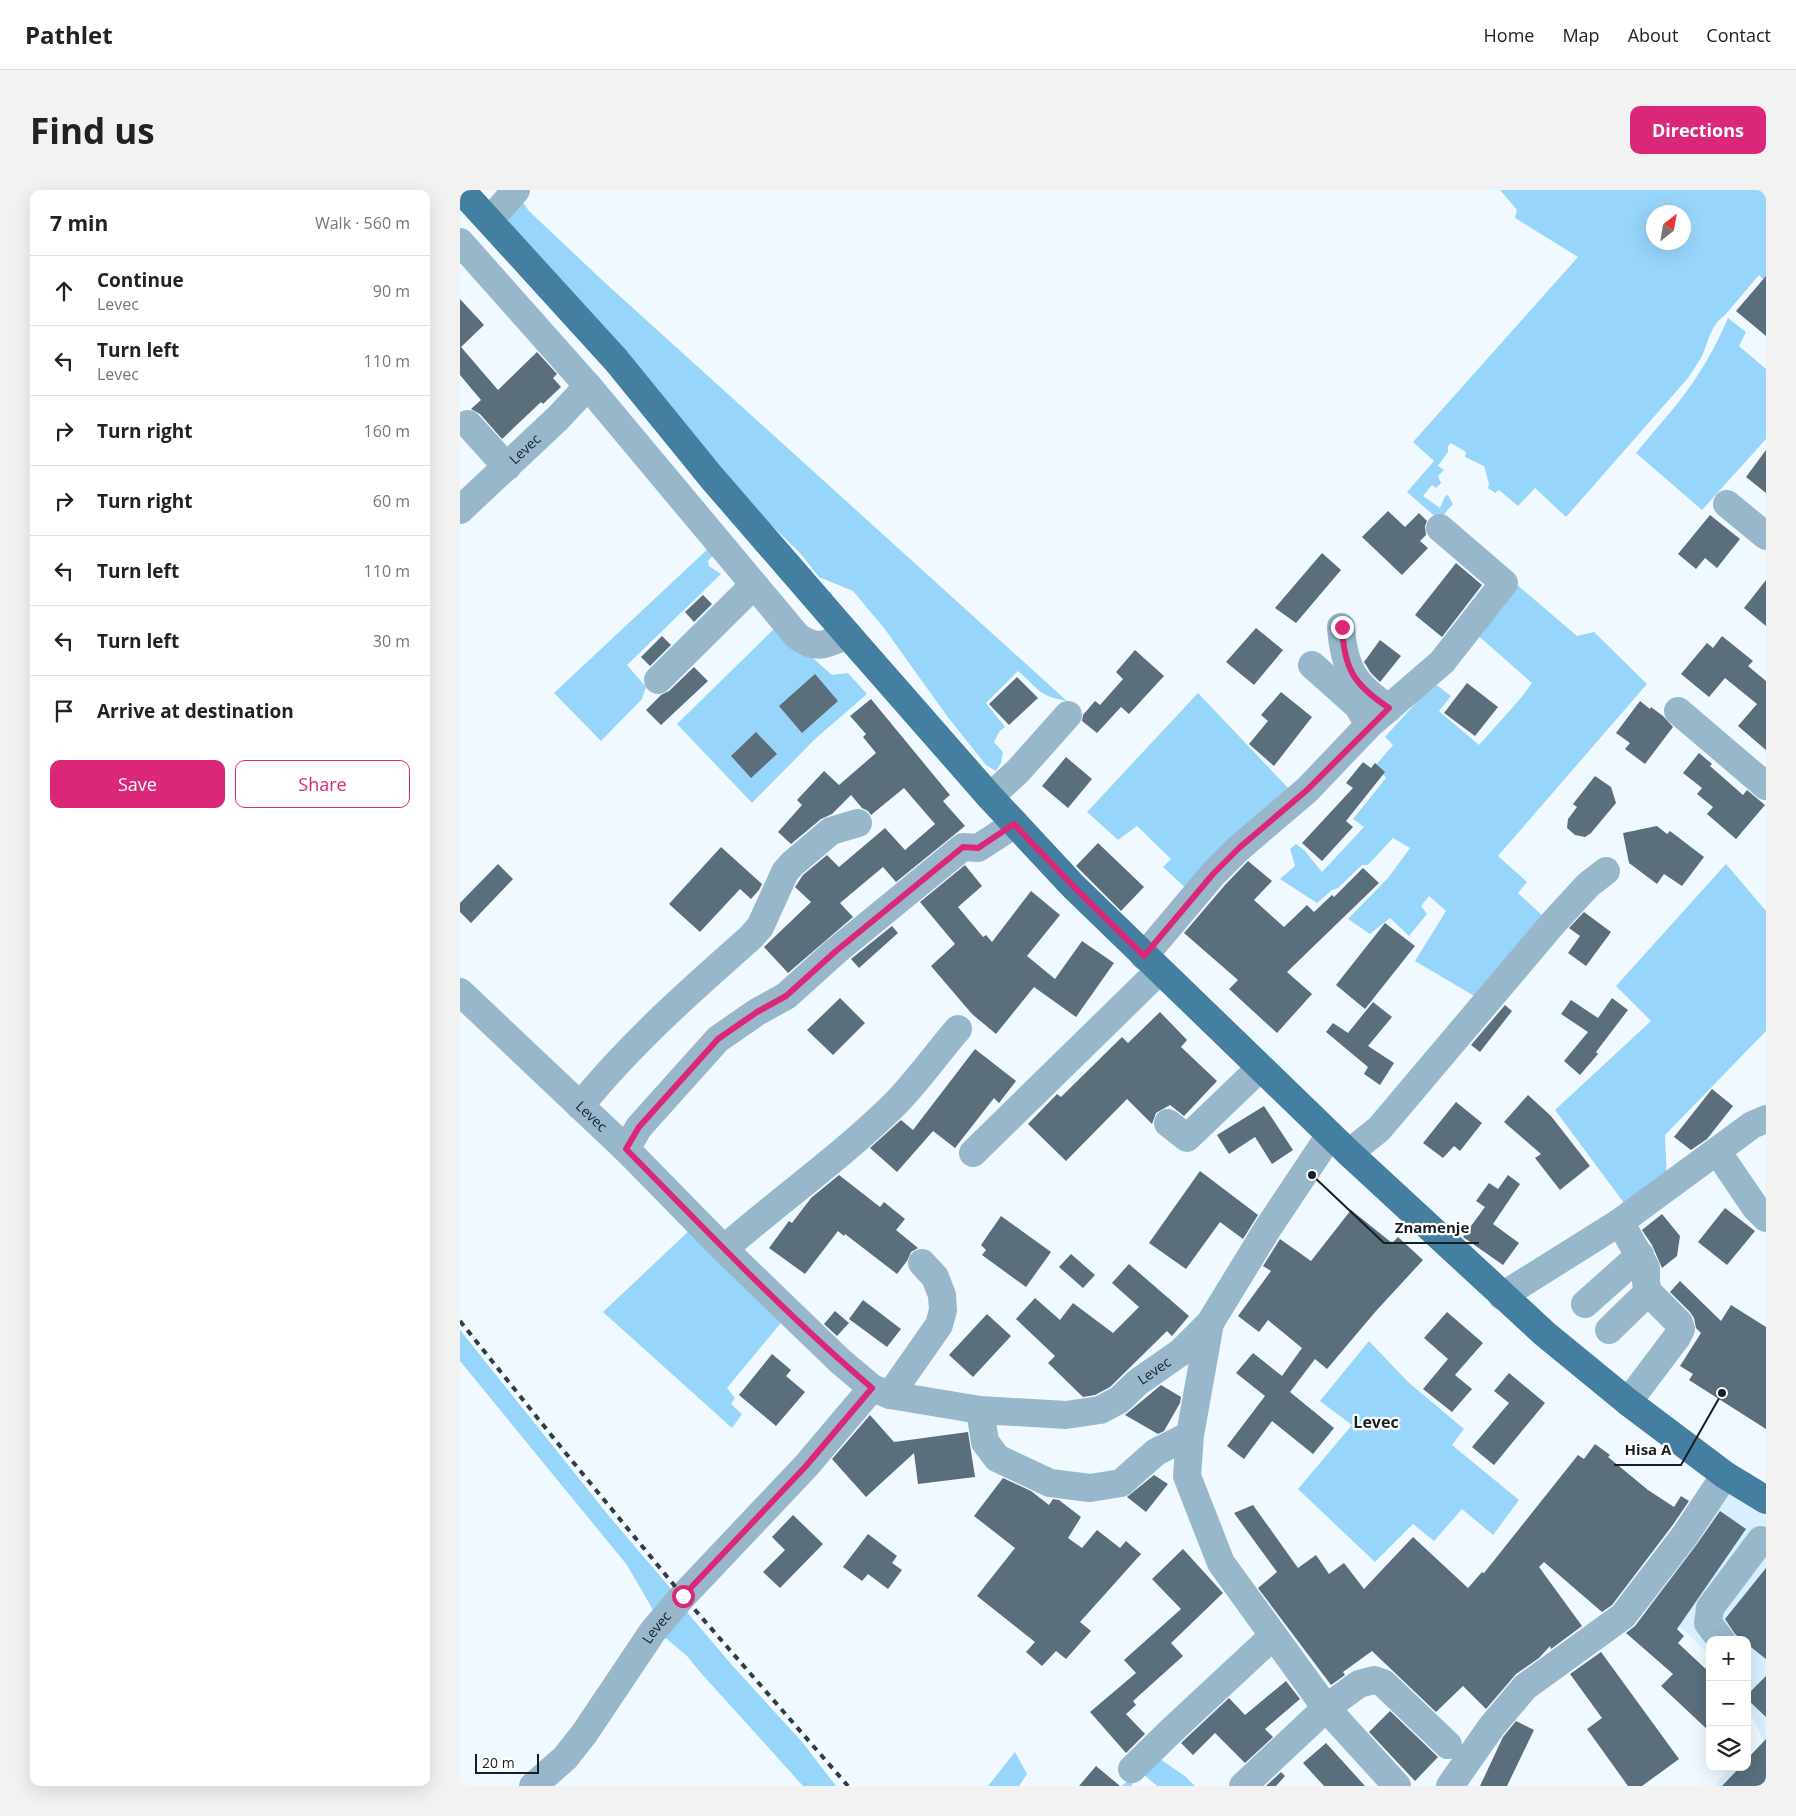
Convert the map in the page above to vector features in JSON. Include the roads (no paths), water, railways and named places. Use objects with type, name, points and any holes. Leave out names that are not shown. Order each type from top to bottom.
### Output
[{"type":"main road","points":[[461,190],[616,360],[712,478],[848,635],[1014,824],[1073,886],[1260,1068],[1502,1296],[1628,1402],[1725,1475],[1766,1500]]},
{"type":"street","points":[[490,220],[516,190]]},
{"type":"street","points":[[460,242],[588,386],[787,626],[808,644],[825,645],[848,635]]},
{"type":"street","name":"Levec","points":[[460,510],[558,418],[588,386]]},
{"type":"street","points":[[468,424],[507,467]]},
{"type":"street","points":[[1728,504],[1766,536]]},
{"type":"street","points":[[973,1153],[1152,963],[1213,874],[1239,848],[1307,790],[1379,717],[1442,662],[1504,583],[1440,528]]},
{"type":"street","points":[[658,680],[754,585]]},
{"type":"street","points":[[1342,627],[1343,646],[1348,668],[1367,693],[1379,717]]},
{"type":"street","points":[[1312,666],[1358,706],[1379,717]]},
{"type":"street","points":[[1678,711],[1766,786]]},
{"type":"street","points":[[990,797],[1068,716]]},
{"type":"street","points":[[580,1106],[647,1032],[679,1000],[760,927],[785,872],[792,864],[831,831],[858,823]]},
{"type":"street","points":[[626,1149],[639,1127],[718,1039],[757,1012],[786,996],[836,951],[963,847],[978,848],[1014,824]]},
{"type":"street","name":"Levec","points":[[460,992],[626,1149],[724,1249],[840,1361],[881,1392],[980,1410],[1066,1415],[1100,1410],[1119,1400],[1138,1382],[1182,1352],[1210,1323],[1268,1228],[1340,1144],[1380,1129],[1492,994],[1571,904],[1588,885],[1606,872]]},
{"type":"street","points":[[724,1249],[833,1159],[895,1104],[958,1029]]},
{"type":"street","points":[[1168,1123],[1187,1138],[1260,1068]]},
{"type":"street","points":[[1502,1296],[1620,1222],[1752,1125],[1766,1119]]},
{"type":"street","points":[[1717,1151],[1754,1208],[1766,1218]]},
{"type":"street","points":[[1620,1222],[1646,1268],[1648,1292],[1679,1323],[1681,1329],[1628,1402]]},
{"type":"street","points":[[1584,1304],[1640,1255]]},
{"type":"street","points":[[881,1392],[939,1325],[942,1295],[935,1277],[922,1263]]},
{"type":"street","points":[[1609,1330],[1648,1292]]},
{"type":"street","points":[[1210,1323],[1190,1435],[1187,1476],[1221,1563],[1326,1708],[1398,1786]]},
{"type":"street","name":"Levec","points":[[534,1786],[564,1758],[584,1734],[653,1631],[683,1596],[806,1466],[881,1392]]},
{"type":"street","points":[[980,1410],[986,1442],[997,1458],[1050,1483],[1090,1488],[1121,1483],[1156,1452],[1190,1435]]},
{"type":"street","points":[[1450,1786],[1492,1726],[1525,1687],[1623,1616],[1685,1534],[1725,1475]]},
{"type":"street","points":[[1718,1636],[1708,1623],[1710,1608],[1761,1540],[1766,1543]]},
{"type":"street","points":[[1132,1769],[1273,1636]]},
{"type":"street","points":[[1243,1786],[1326,1708],[1360,1684],[1374,1680],[1383,1683],[1448,1745]]},
{"type":"railway","points":[[460,1321],[683,1596],[848,1786]]},
{"type":"place","name":"Znamenje","points":[[1312,1175]]},
{"type":"place","name":"Hisa A","points":[[1722,1393]]},
{"type":"district","name":"Levec","points":[[1376,1422]]}]
